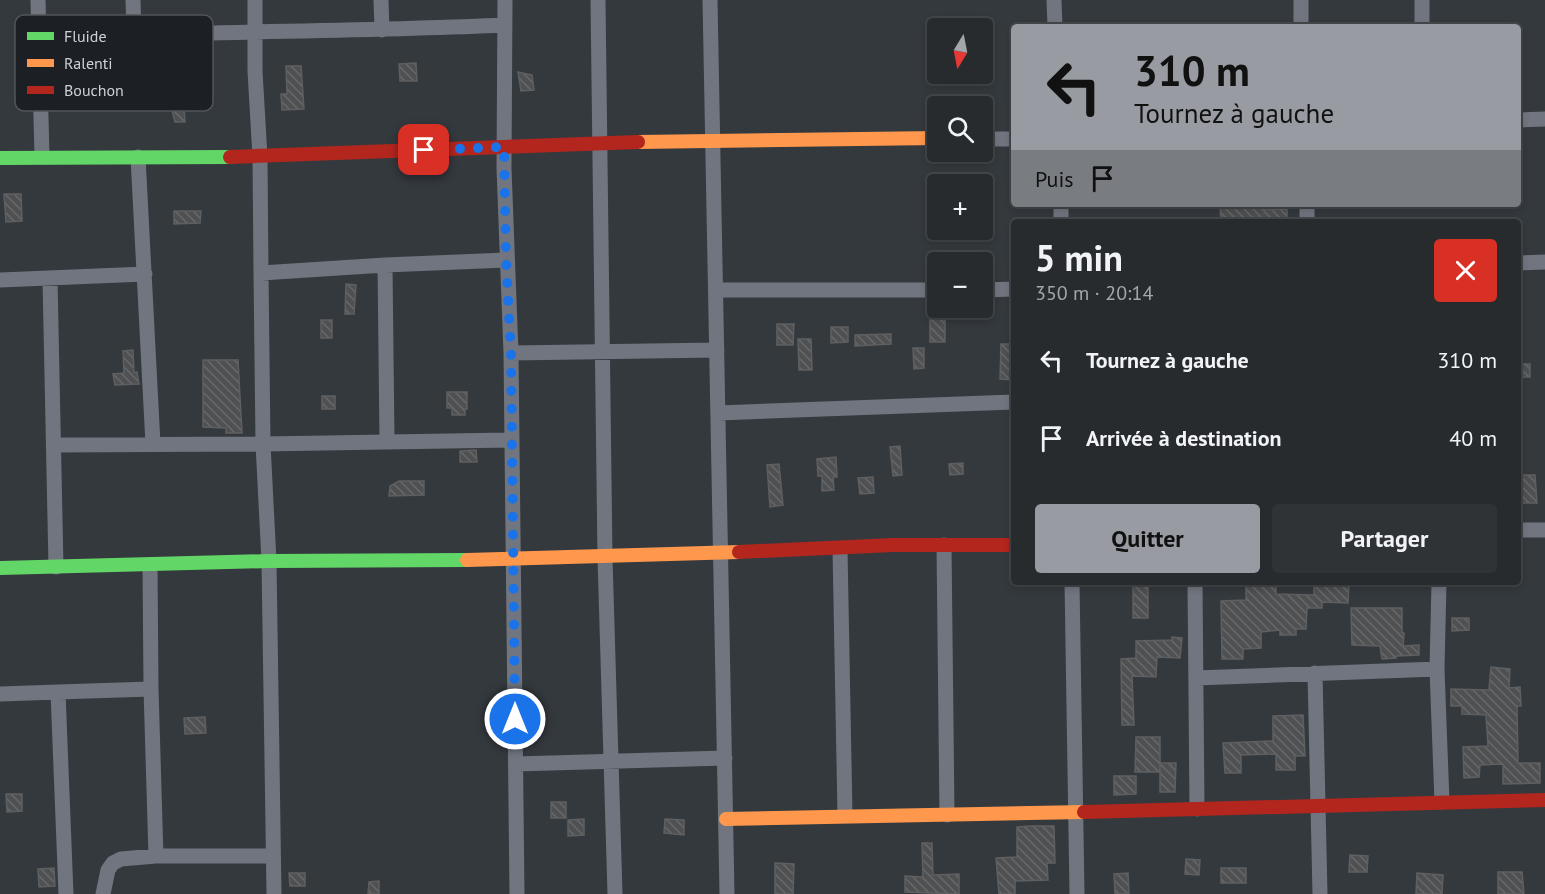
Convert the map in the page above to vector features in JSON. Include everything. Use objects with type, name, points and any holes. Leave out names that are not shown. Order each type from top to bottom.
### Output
[{"type":"street","points":[[38,0],[38,15]]},
{"type":"street","points":[[133,0],[133,15]]},
{"type":"street","points":[[255,0],[254,32],[260,157],[263,444],[269,561],[274,894]]},
{"type":"street","points":[[381,0],[382,30]]},
{"type":"street","points":[[505,0],[504,147],[506,260],[511,353],[517,894]]},
{"type":"street","points":[[598,0],[601,351],[615,894]]},
{"type":"street","points":[[710,0],[727,894]]},
{"type":"street","points":[[1054,0],[1055,24]]},
{"type":"street","points":[[1301,0],[1301,24]]},
{"type":"street","points":[[1422,0],[1422,24]]},
{"type":"street","points":[[213,33],[505,25]]},
{"type":"street","points":[[41,111],[42,156]]},
{"type":"street","points":[[1521,120],[1545,119]]},
{"type":"street","points":[[0,158],[42,156],[260,157],[598,144],[927,138]]},
{"type":"street","points":[[993,139],[1011,139]]},
{"type":"street","points":[[138,157],[153,444]]},
{"type":"street","points":[[261,273],[506,260]]},
{"type":"street","points":[[1521,263],[1545,262]]},
{"type":"street","points":[[385,265],[387,442]]},
{"type":"street","points":[[0,280],[145,274]]},
{"type":"street","points":[[50,279],[56,567]]},
{"type":"street","points":[[993,290],[1011,289]]},
{"type":"street","points":[[716,290],[927,290]]},
{"type":"street","points":[[511,353],[717,350]]},
{"type":"street","points":[[718,413],[1011,402]]},
{"type":"street","points":[[54,444],[263,444],[512,440]]},
{"type":"street","points":[[1521,530],[1545,530]]},
{"type":"street","points":[[0,568],[150,566],[269,561],[605,558],[893,545],[1011,545]]},
{"type":"street","points":[[944,545],[947,814]]},
{"type":"street","points":[[840,549],[845,815]]},
{"type":"street","points":[[150,566],[156,856]]},
{"type":"street","points":[[1072,585],[1077,894]]},
{"type":"street","points":[[1195,585],[1197,809]]},
{"type":"street","points":[[1439,585],[1437,669],[1442,802]]},
{"type":"street","points":[[1196,678],[1437,669]]},
{"type":"street","points":[[1315,673],[1320,894]]},
{"type":"street","points":[[0,694],[151,689]]},
{"type":"street","points":[[58,692],[66,894]]},
{"type":"street","points":[[516,764],[725,758]]},
{"type":"street","points":[[726,819],[1545,800]]},
{"type":"street","points":[[103,894],[105,880],[113,863],[121,859],[156,856],[273,856]]},
{"type":"building","points":[[416,63],[417,81],[400,81],[399,64]]},
{"type":"building","points":[[286,66],[301,66],[304,109],[282,110],[281,94],[287,94]]},
{"type":"building","points":[[518,72],[532,75],[534,90],[521,91]]},
{"type":"building","points":[[172,111],[184,111],[185,122],[175,122]]},
{"type":"building","points":[[4,194],[21,194],[22,221],[6,222]]},
{"type":"building","points":[[1220,208],[1287,209],[1287,219],[1221,219]]},
{"type":"building","points":[[174,211],[201,211],[200,223],[174,224]]},
{"type":"building","points":[[346,284],[356,285],[354,314],[345,314]]},
{"type":"building","points":[[930,318],[945,318],[945,342],[930,342]]},
{"type":"building","points":[[321,320],[332,320],[332,338],[321,338]]},
{"type":"building","points":[[777,324],[794,324],[793,345],[777,345]]},
{"type":"building","points":[[831,327],[848,327],[848,342],[831,343]]},
{"type":"building","points":[[891,334],[891,344],[855,346],[855,335]]},
{"type":"building","points":[[798,339],[811,339],[812,370],[799,370]]},
{"type":"building","points":[[1001,344],[1011,344],[1011,380],[1000,379]]},
{"type":"building","points":[[913,348],[924,348],[924,368],[914,369]]},
{"type":"building","points":[[133,350],[134,373],[137,372],[139,384],[115,385],[113,374],[124,373],[123,351]]},
{"type":"building","points":[[203,360],[238,360],[242,433],[226,433],[226,428],[203,427]]},
{"type":"building","points":[[1521,364],[1530,364],[1530,377],[1521,377]]},
{"type":"building","points":[[447,392],[467,392],[465,415],[452,415],[452,408],[447,408]]},
{"type":"building","points":[[322,396],[335,396],[335,409],[322,409]]},
{"type":"building","points":[[900,446],[902,475],[893,476],[890,447]]},
{"type":"building","points":[[476,450],[477,462],[460,462],[460,451]]},
{"type":"building","points":[[836,457],[837,477],[833,477],[834,490],[822,491],[822,476],[818,476],[817,459]]},
{"type":"building","points":[[963,463],[963,474],[950,475],[949,464]]},
{"type":"building","points":[[779,464],[783,505],[770,507],[767,465]]},
{"type":"building","points":[[1521,475],[1535,475],[1537,503],[1521,503]]},
{"type":"building","points":[[873,477],[874,493],[860,494],[858,478]]},
{"type":"building","points":[[399,481],[424,481],[424,495],[389,496],[390,486]]},
{"type":"building","points":[[1133,585],[1148,585],[1148,618],[1133,618]]},
{"type":"building","points":[[1246,585],[1276,585],[1276,594],[1314,595],[1314,585],[1349,585],[1348,603],[1322,602],[1322,608],[1307,608],[1306,629],[1296,629],[1296,635],[1280,635],[1280,630],[1261,632],[1261,648],[1243,649],[1243,659],[1222,659],[1221,601],[1246,600]]},
{"type":"building","points":[[1351,608],[1402,608],[1403,646],[1419,645],[1419,655],[1382,659],[1380,646],[1352,645]]},
{"type":"building","points":[[1452,618],[1469,618],[1469,630],[1452,631]]},
{"type":"building","points":[[1172,637],[1182,638],[1180,658],[1157,657],[1156,677],[1132,676],[1134,725],[1122,725],[1121,659],[1136,658],[1136,641],[1172,640]]},
{"type":"building","points":[[1491,667],[1510,669],[1509,688],[1520,687],[1521,706],[1517,706],[1518,763],[1540,763],[1540,783],[1503,784],[1503,764],[1480,765],[1479,777],[1464,778],[1463,747],[1488,746],[1486,715],[1462,714],[1462,706],[1451,706],[1451,689],[1489,690]]},
{"type":"building","points":[[1303,715],[1305,756],[1295,756],[1295,770],[1276,770],[1276,754],[1241,755],[1241,773],[1225,773],[1223,743],[1273,741],[1273,716]]},
{"type":"building","points":[[205,717],[206,733],[185,734],[184,718]]},
{"type":"building","points":[[1136,737],[1160,737],[1160,772],[1135,772]]},
{"type":"building","points":[[1160,763],[1176,763],[1175,792],[1160,792]]},
{"type":"building","points":[[1114,776],[1136,776],[1136,794],[1114,795]]},
{"type":"building","points":[[6,794],[22,794],[22,811],[7,812]]},
{"type":"building","points":[[551,802],[566,802],[566,818],[551,818]]},
{"type":"building","points":[[584,819],[584,835],[568,836],[568,820]]},
{"type":"building","points":[[665,819],[684,820],[684,835],[664,833]]},
{"type":"building","points":[[1054,826],[1055,863],[1047,863],[1048,880],[1015,881],[1015,894],[999,894],[996,858],[1017,857],[1017,827]]},
{"type":"building","points":[[922,843],[932,843],[933,875],[959,874],[959,894],[905,892],[905,876],[923,877]]},
{"type":"building","points":[[1350,855],[1368,856],[1367,872],[1349,872]]},
{"type":"building","points":[[1186,859],[1200,860],[1199,875],[1185,874]]},
{"type":"building","points":[[775,863],[794,864],[793,894],[775,894]]},
{"type":"building","points":[[54,868],[55,886],[39,887],[38,869]]},
{"type":"building","points":[[1221,868],[1246,868],[1246,883],[1221,883]]},
{"type":"building","points":[[1498,872],[1522,872],[1524,894],[1498,894]]},
{"type":"building","points":[[289,873],[305,873],[305,886],[290,886]]},
{"type":"building","points":[[1128,873],[1129,894],[1115,894],[1114,874]]},
{"type":"building","points":[[1417,873],[1443,875],[1442,894],[1416,894]]},
{"type":"building","points":[[379,881],[379,894],[368,894],[369,882]]},
{"type":"traffic: fast","points":[[0,158],[230,157]]},
{"type":"traffic: fast","points":[[0,568],[269,561],[467,560]]},
{"type":"traffic: slow","points":[[638,142],[927,138]]},
{"type":"traffic: slow","points":[[467,560],[739,552]]},
{"type":"traffic: slow","points":[[726,819],[1084,812]]},
{"type":"traffic: jam","points":[[230,157],[638,142]]},
{"type":"traffic: jam","points":[[739,552],[893,545],[1011,545]]},
{"type":"traffic: jam","points":[[1084,812],[1545,800]]},
{"type":"route","points":[[424,150],[504,147],[506,260],[511,353],[515,719]]}]
